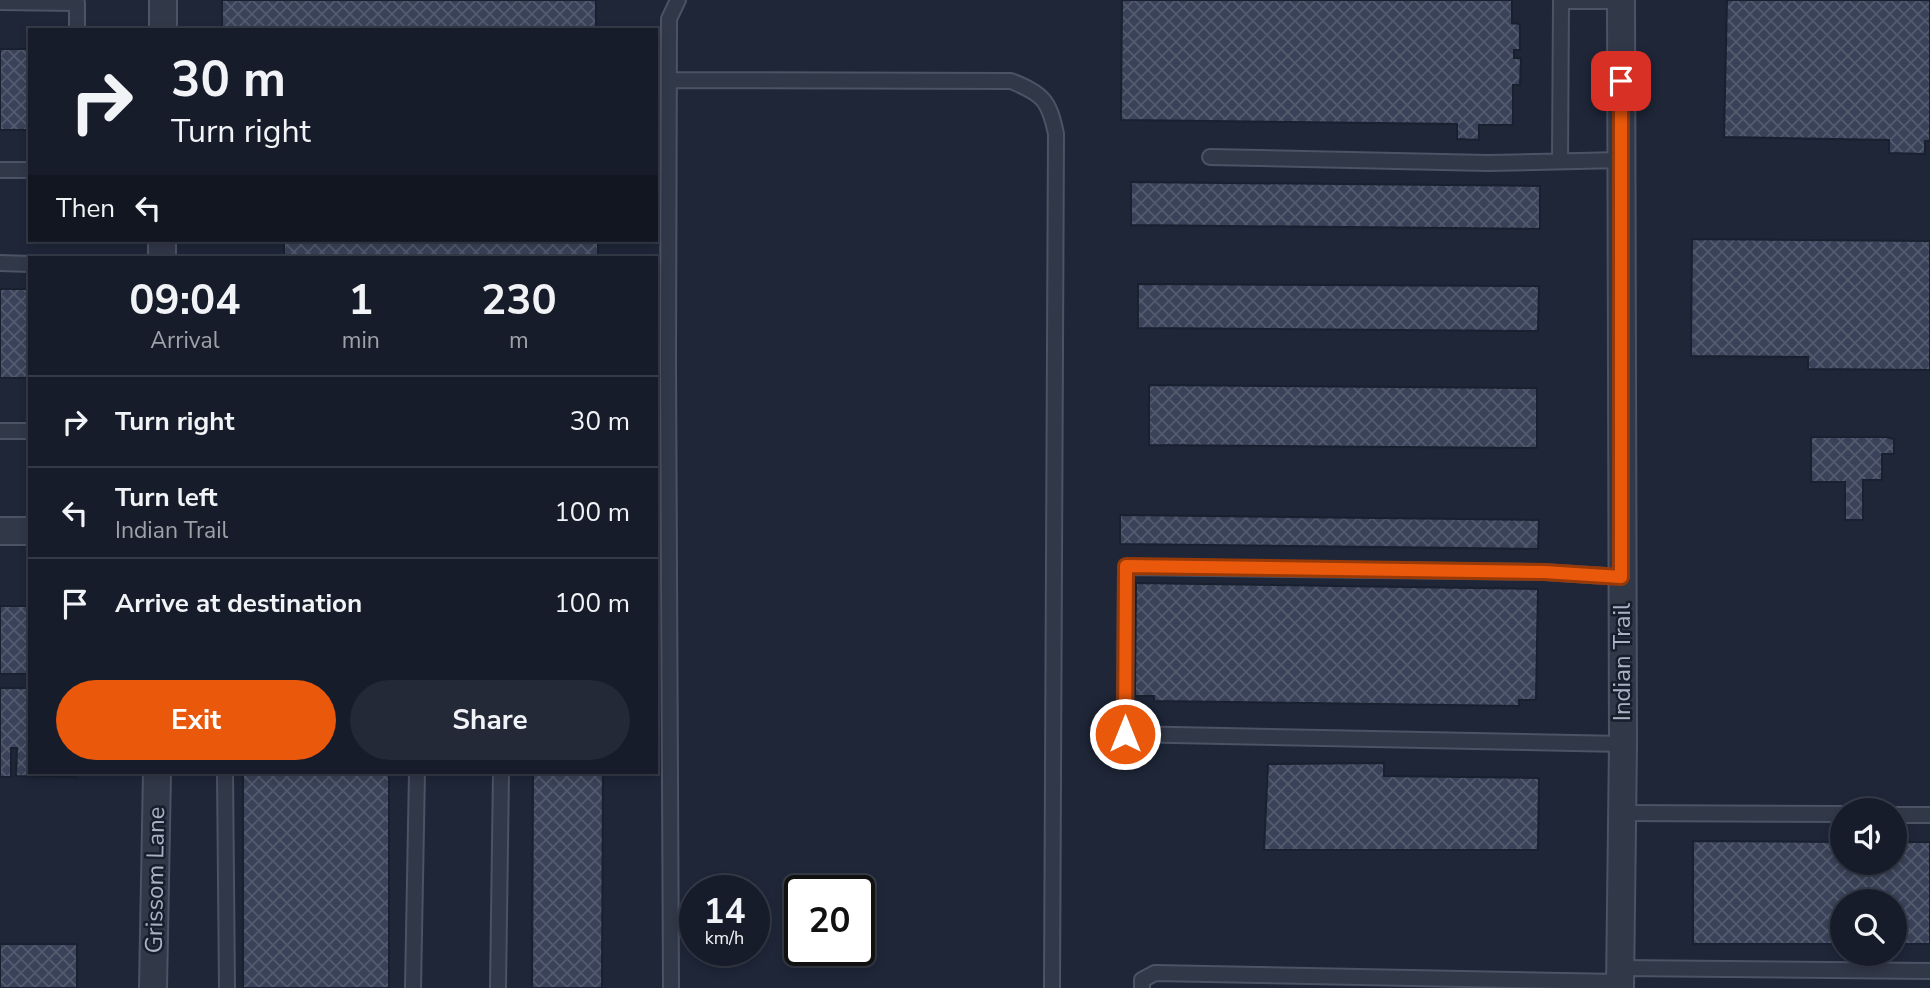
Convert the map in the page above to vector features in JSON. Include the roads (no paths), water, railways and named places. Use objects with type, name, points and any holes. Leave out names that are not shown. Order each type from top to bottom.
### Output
[{"type":"street","points":[[163,0],[163,28]]},
{"type":"street","name":"Indian Trail","points":[[1621,1],[1621,979]]},
{"type":"street","points":[[0,531],[28,531]]},
{"type":"street","name":"Grissom Lane","points":[[153,988],[157,774]]},
{"type":"lane","points":[[671,988],[662,363],[669,19],[678,0]]},
{"type":"lane","points":[[1560,161],[1561,1],[1621,1]]},
{"type":"lane","points":[[0,2],[77,3],[77,28]]},
{"type":"lane","points":[[669,80],[1011,81],[1037,92],[1051,108],[1056,134],[1052,988]]},
{"type":"lane","points":[[1210,157],[1488,163],[1621,160]]},
{"type":"lane","points":[[0,170],[28,170]]},
{"type":"lane","points":[[0,264],[28,264]]},
{"type":"lane","points":[[0,431],[28,431]]},
{"type":"lane","points":[[1621,577],[1530,572],[1126,566],[1125,734],[1623,744]]},
{"type":"lane","points":[[225,774],[227,988]]},
{"type":"lane","points":[[413,988],[417,774]]},
{"type":"lane","points":[[498,988],[501,774]]},
{"type":"lane","points":[[1622,813],[1830,814]]},
{"type":"lane","points":[[1907,815],[1930,815]]},
{"type":"lane","points":[[1142,988],[1142,980],[1155,973],[1621,979],[1930,971]]}]
